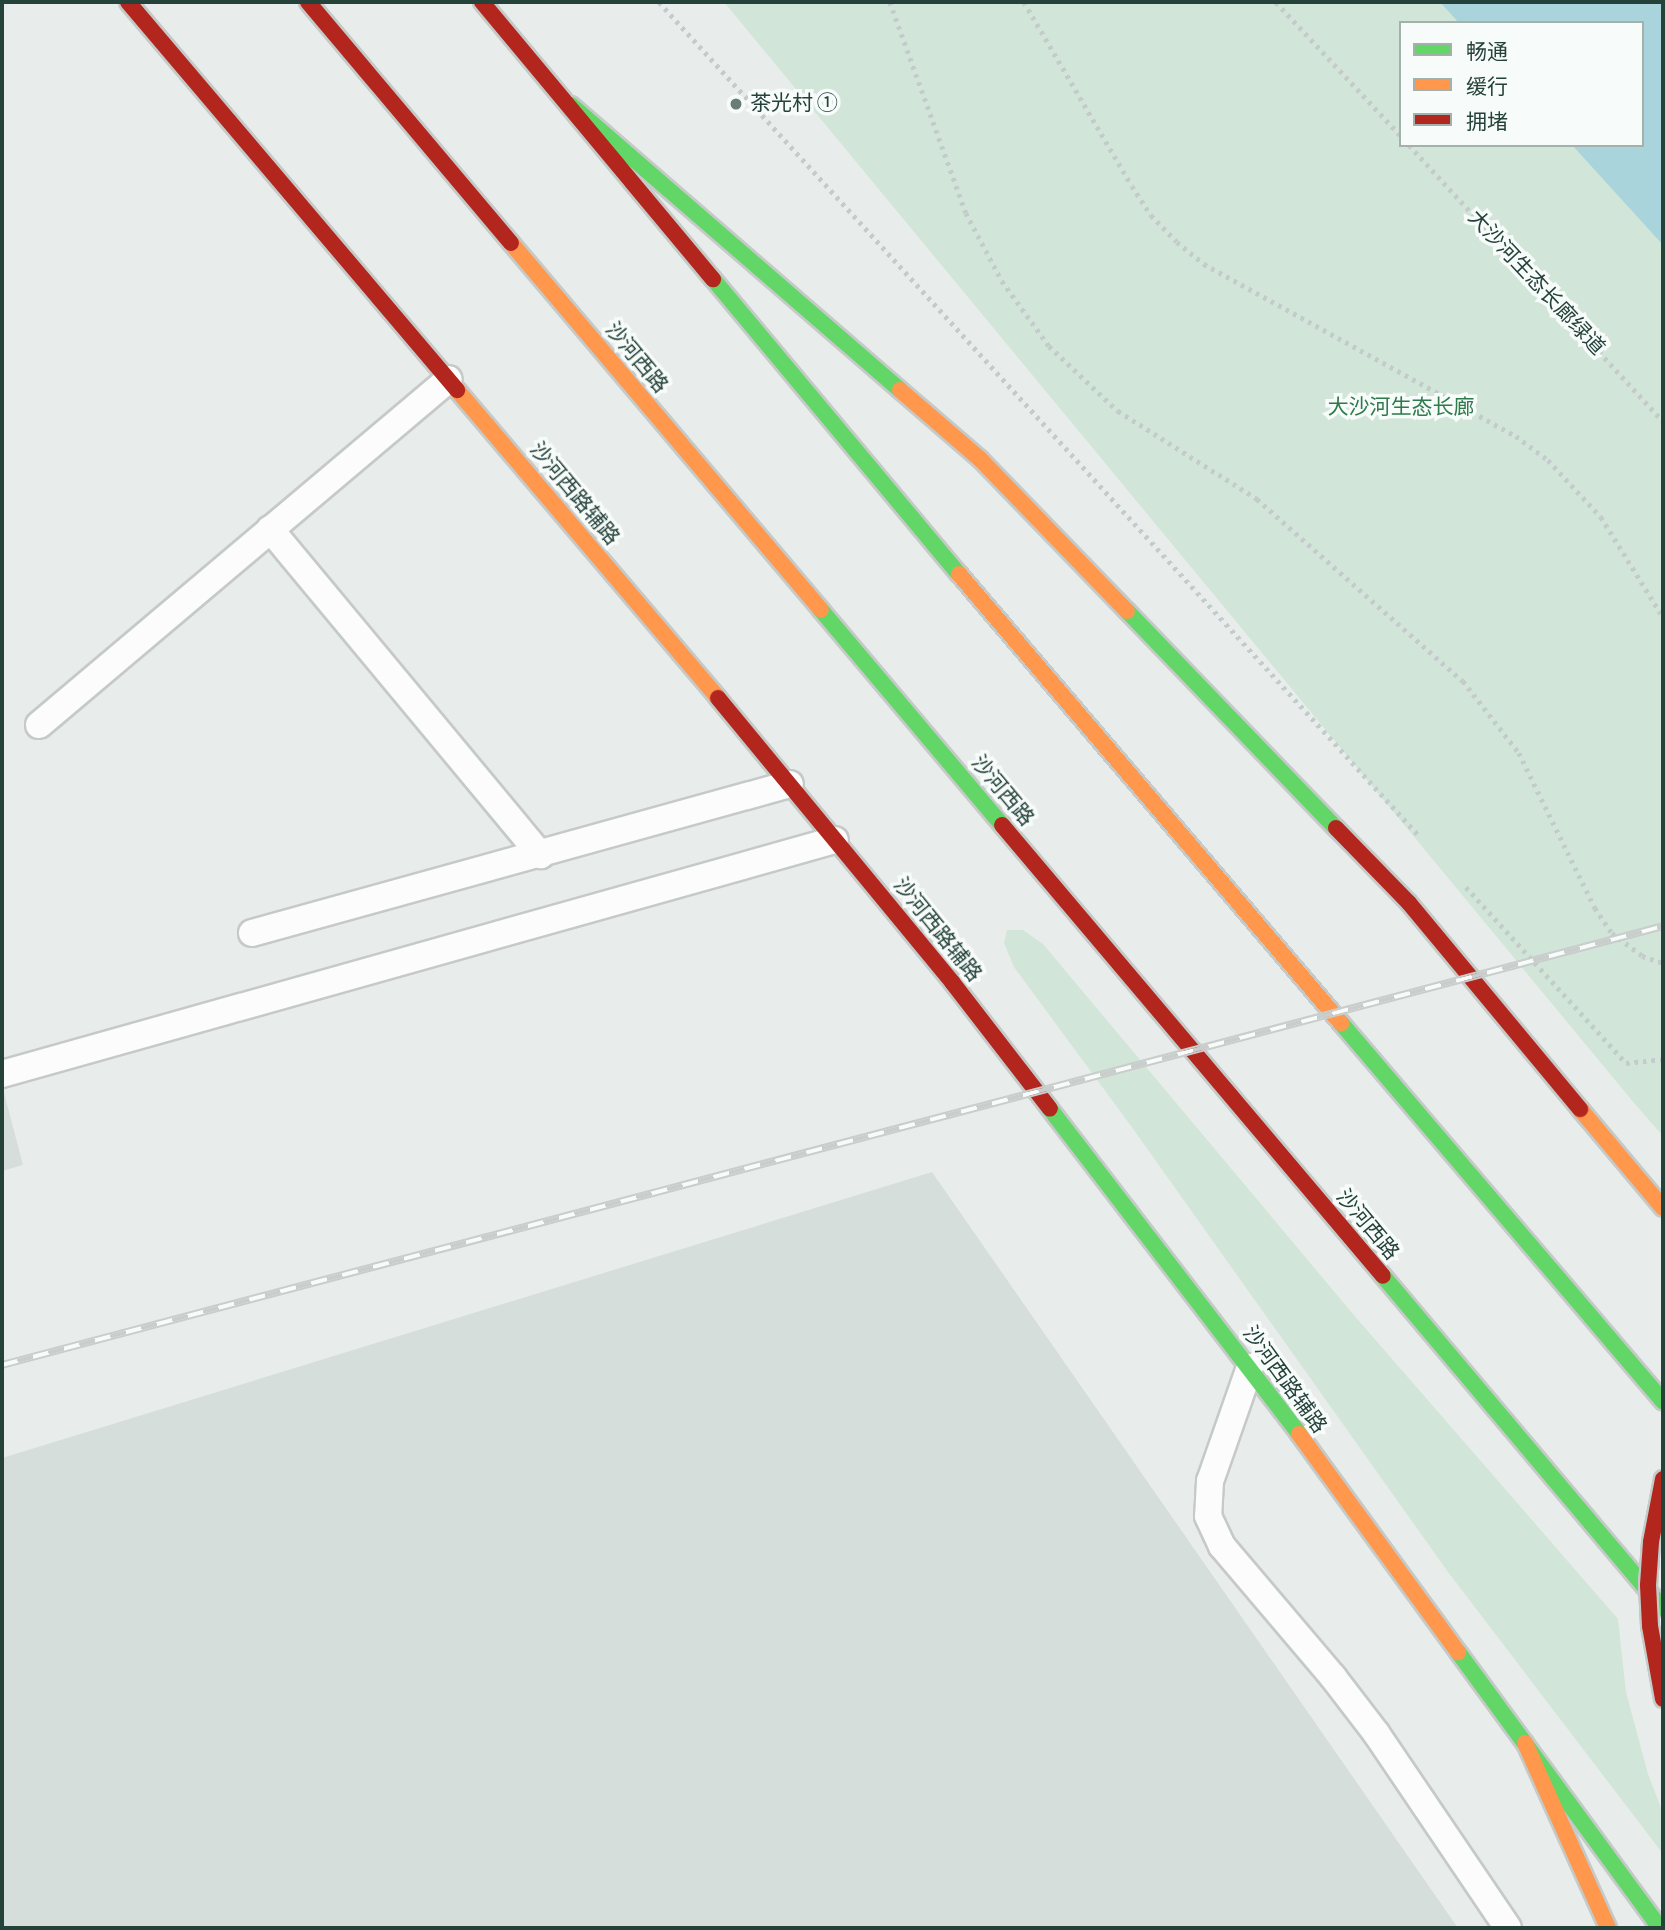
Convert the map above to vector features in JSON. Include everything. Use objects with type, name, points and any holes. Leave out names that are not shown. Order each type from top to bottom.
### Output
[{"type":"main road","name":"沙河西路辅路","points":[[128,2],[790,784],[1011,1056],[1250,1367],[1660,1928]]},
{"type":"main road","name":"沙河西路","points":[[308,2],[1663,1608]]},
{"type":"main road","points":[[482,2],[571,105],[834,426],[1663,1402]]},
{"type":"main road","points":[[571,105],[981,460],[1409,904],[1663,1208]]},
{"type":"main road","points":[[1663,1479],[1651,1542],[1648,1585],[1650,1626],[1663,1699]]},
{"type":"main road","points":[[1525,1743],[1608,1928]]},
{"type":"lane","points":[[39,725],[449,379]]},
{"type":"lane","points":[[270,529],[541,855]]},
{"type":"lane","points":[[252,933],[790,784]]},
{"type":"lane","points":[[2,1074],[835,839]]},
{"type":"lane","points":[[1250,1367],[1210,1480],[1208,1516],[1222,1546],[1334,1677],[1376,1733],[1508,1928]]},
{"type":"path","points":[[659,2],[1429,846]]},
{"type":"path","points":[[890,2],[966,213],[1002,281],[1049,346],[1118,411],[1257,499],[1463,681],[1519,753],[1595,908],[1612,933],[1642,956],[1663,963]]},
{"type":"path","points":[[1024,2],[1132,187],[1151,215],[1177,242],[1204,264],[1516,436],[1548,460],[1601,517],[1663,617]]},
{"type":"path","points":[[1276,2],[1399,134]]},
{"type":"path","name":"大沙河生态长廊绿道","points":[[1411,147],[1663,421]]},
{"type":"path","points":[[1457,877],[1626,1063],[1663,1059]]},
{"type":"shaded area","points":[[2,1085],[23,1165],[2,1171]]},
{"type":"shaded area","points":[[932,1172],[1458,1928],[2,1928],[2,1458]]},
{"type":"green space","name":"大沙河生态长廊","points":[[724,2],[1663,2],[1663,1136],[1634,1103]]},
{"type":"green space","points":[[1007,930],[1023,930],[1043,944],[1353,1314],[1618,1619],[1626,1692],[1648,1774],[1663,1813],[1663,1854],[1448,1572],[1131,1126],[1014,967],[1004,943]]},
{"type":"water","points":[[1440,2],[1663,2],[1663,245],[1574,147],[1644,147],[1644,21],[1457,21]]},
{"type":"railway","points":[[2,1365],[1663,926]]},
{"type":"traffic: fast","points":[[571,105],[900,390]]},
{"type":"traffic: fast","points":[[713,279],[959,574]]},
{"type":"traffic: fast","points":[[821,610],[1002,825]]},
{"type":"traffic: fast","points":[[1127,611],[1336,828]]},
{"type":"traffic: fast","points":[[1341,1023],[1663,1402]]},
{"type":"traffic: fast","points":[[1050,1109],[1299,1434]]},
{"type":"traffic: fast","points":[[1383,1276],[1663,1608]]},
{"type":"traffic: fast","points":[[1458,1652],[1660,1928]]},
{"type":"traffic: slow","points":[[511,243],[821,610]]},
{"type":"traffic: slow","points":[[457,390],[718,698]]},
{"type":"traffic: slow","points":[[900,390],[981,460],[1127,611]]},
{"type":"traffic: slow","points":[[959,574],[1341,1023]]},
{"type":"traffic: slow","points":[[1580,1109],[1663,1208]]},
{"type":"traffic: slow","points":[[1299,1434],[1458,1652]]},
{"type":"traffic: slow","points":[[1525,1743],[1608,1928]]},
{"type":"traffic: jam","points":[[128,2],[457,390]]},
{"type":"traffic: jam","points":[[308,2],[511,243]]},
{"type":"traffic: jam","points":[[482,2],[713,279]]},
{"type":"traffic: jam","points":[[718,698],[952,982],[1050,1109]]},
{"type":"traffic: jam","points":[[1002,825],[1383,1276]]},
{"type":"traffic: jam","points":[[1336,828],[1409,903],[1580,1109]]},
{"type":"traffic: jam","points":[[1663,1479],[1651,1542],[1648,1585],[1650,1626],[1663,1699]]},
{"type":"place","name":"茶光村 ①","points":[[736,104]]}]
